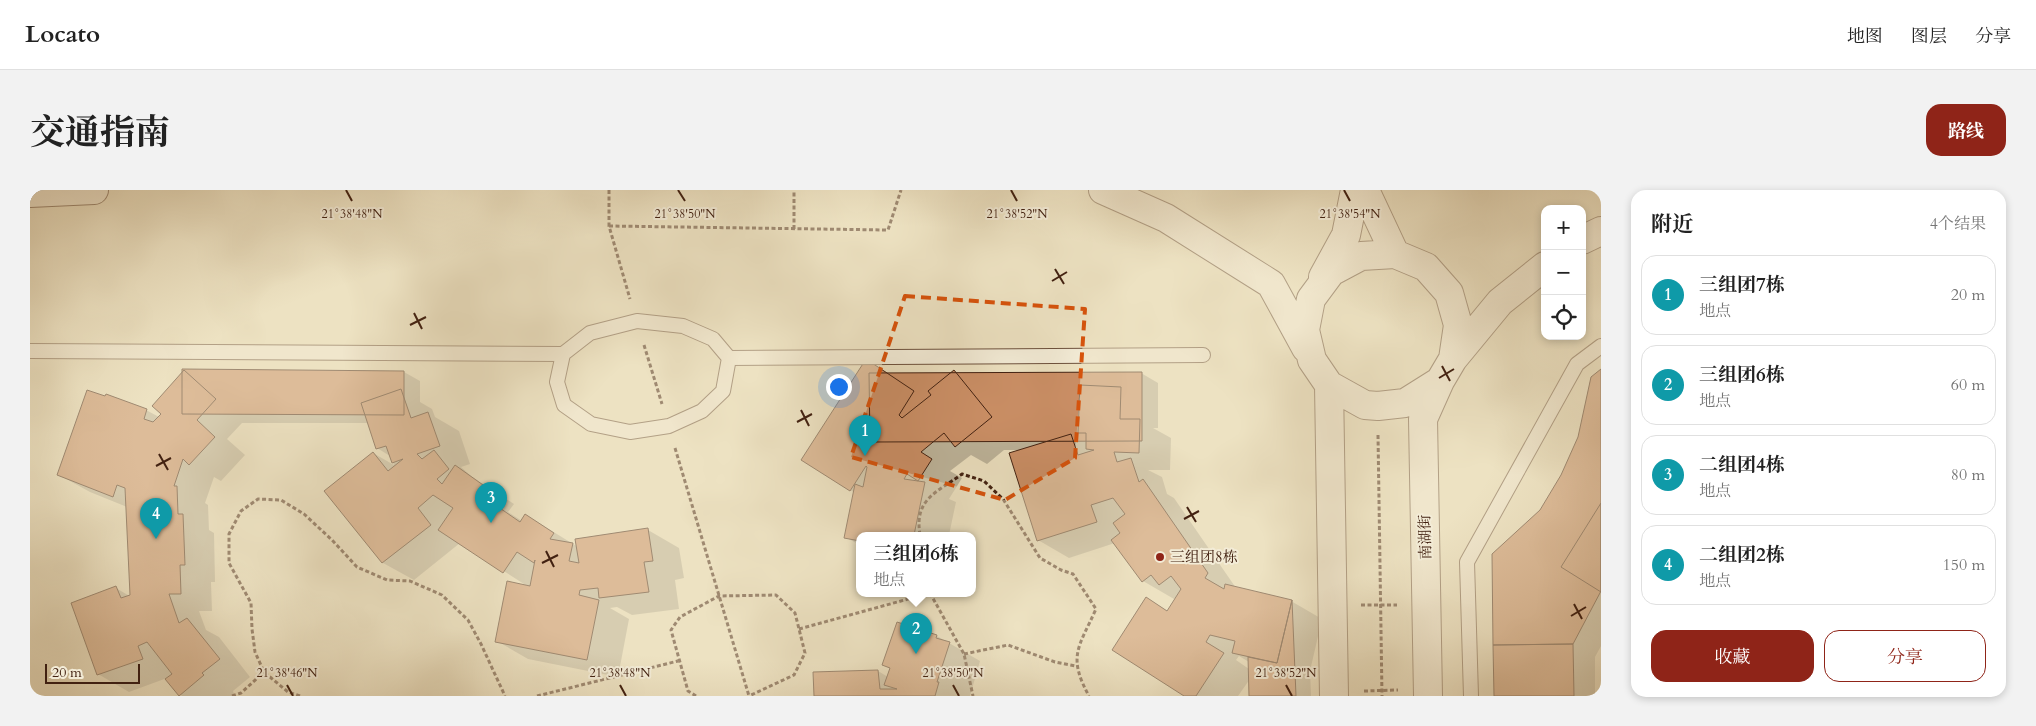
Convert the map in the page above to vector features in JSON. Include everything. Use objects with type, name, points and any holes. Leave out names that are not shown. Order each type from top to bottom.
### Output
[{"type":"street","points":[[30,193],[94,190]]},
{"type":"street","points":[[1103,190],[1166,218],[1271,284],[1312,360],[1329,385],[1365,405],[1378,406],[1405,403],[1446,370],[1500,302],[1541,269]]},
{"type":"street","points":[[1312,360],[1305,330],[1311,299],[1346,235],[1355,190]]},
{"type":"street","points":[[1365,190],[1395,254]]},
{"type":"street","points":[[1586,238],[1601,231]]},
{"type":"street","points":[[1311,299],[1332,272],[1361,256],[1395,254],[1426,267],[1449,292],[1458,325],[1446,370]]},
{"type":"street","name":"南湖街","points":[[1427,693],[1423,419],[1446,370]]},
{"type":"street","points":[[1329,385],[1334,694]]},
{"type":"lane","points":[[730,358],[723,391],[702,412],[669,426],[630,432],[591,424],[564,404],[557,382],[564,354],[590,333],[637,321],[684,326],[713,339],[730,358],[1203,355]]},
{"type":"lane","points":[[1470,696],[1467,562],[1577,364],[1601,346]]},
{"type":"lane","points":[[30,351],[564,354]]},
{"type":"path","points":[[794,190],[794,229]]},
{"type":"path","points":[[609,226],[888,230],[901,190]]},
{"type":"path","points":[[1378,406],[1382,696]]},
{"type":"path","points":[[920,532],[918,521],[924,502],[962,474],[984,481],[1003,499],[1040,558],[1061,570],[1073,574],[1096,609],[1078,650],[1076,666],[1090,696]]},
{"type":"path","points":[[300,696],[288,692],[264,672],[255,652],[252,629],[252,603],[229,563],[229,534],[241,511],[258,499],[281,500],[304,514],[357,566],[387,580],[410,581],[442,595],[468,620],[505,696]]},
{"type":"path","points":[[696,696],[688,691],[678,661],[671,630],[680,616],[719,596],[776,595],[795,613],[805,653],[794,675],[749,696]]},
{"type":"path","points":[[799,629],[915,597]]},
{"type":"path","points":[[932,597],[964,654],[973,696]]},
{"type":"path","points":[[1333,605],[1426,604]]},
{"type":"path","points":[[964,654],[1008,645],[1055,662],[1076,666]]},
{"type":"path","points":[[537,696],[678,661]]},
{"type":"path","points":[[232,696],[241,693],[264,672]]},
{"type":"path","points":[[1334,694],[1382,690],[1427,693]]},
{"type":"highlighted area","points":[[905,296],[1085,309],[1075,458],[1005,500],[851,457]]},
{"type":"building","points":[[866,359],[914,391],[899,415],[902,418],[931,395],[928,391],[954,370],[992,417],[955,447],[944,433],[921,452],[932,459],[918,481],[925,482],[915,532],[856,532],[856,540],[844,538],[855,484],[863,487],[867,467],[850,491],[801,460]],"holes":[[[907,474],[918,481],[904,479]]]},
{"type":"building","points":[[182,369],[404,371],[404,415],[182,414]]},
{"type":"building","points":[[1601,369],[1601,591],[1573,644],[1493,645],[1492,554],[1540,510],[1561,475],[1578,437],[1591,377]]},
{"type":"building","points":[[184,370],[216,399],[197,420],[215,437],[189,465],[183,459],[174,486],[177,486],[178,514],[183,514],[185,565],[180,565],[181,594],[169,594],[179,623],[187,618],[220,659],[202,673],[204,675],[179,696],[165,679],[172,674],[147,642],[138,646],[143,659],[97,675],[71,603],[116,586],[121,598],[130,595],[125,488],[117,485],[113,497],[57,475],[87,390],[105,396],[106,394],[147,409],[144,419],[153,422],[161,414],[152,406]]},
{"type":"building","points":[[1142,372],[1142,441],[870,442],[869,373]]},
{"type":"building","name":"三组团8栋","points":[[1080,385],[1121,387],[1120,419],[1140,419],[1139,453],[1114,452],[1117,462],[1131,458],[1139,482],[1143,479],[1208,573],[1205,578],[1224,589],[1225,584],[1292,600],[1277,663],[1232,653],[1235,641],[1210,635],[1206,642],[1224,653],[1196,696],[1184,696],[1112,650],[1146,597],[1167,611],[1181,589],[1171,576],[1159,585],[1151,575],[1142,582],[1111,540],[1120,533],[1113,523],[1125,514],[1113,498],[1091,505],[1097,522],[1037,541],[1009,453],[1071,434],[1078,455],[1094,450],[1086,449],[1086,433],[1078,433]]},
{"type":"building","points":[[401,389],[411,418],[428,412],[440,446],[417,454],[422,459],[434,450],[449,469],[437,479],[442,484],[455,465],[483,485],[478,493],[520,522],[525,514],[554,533],[550,539],[573,543],[569,561],[579,563],[575,539],[648,528],[653,561],[644,562],[649,592],[599,598],[598,588],[580,590],[579,595],[599,600],[587,660],[495,642],[507,581],[530,586],[535,560],[534,563],[517,552],[503,573],[438,530],[453,508],[433,495],[418,508],[431,525],[382,563],[324,491],[373,452],[388,471],[403,459],[392,463],[386,446],[376,449],[361,403]]},
{"type":"building","points":[[1601,503],[1601,592],[1561,567]]},
{"type":"building","points":[[1292,600],[1296,696],[1249,696],[1248,657],[1277,663]]},
{"type":"building","points":[[897,622],[937,635],[936,638],[950,642],[937,682],[939,682],[935,696],[814,696],[813,672],[878,670],[880,689],[897,689],[884,685],[890,668],[882,665]]},
{"type":"building","points":[[1573,644],[1574,696],[1494,696],[1493,645]]},
{"type":"place","name":"三组团7栋","points":[[865,456]]},
{"type":"place","name":"二组团4栋","points":[[491,523]]},
{"type":"place","name":"二组团2栋","points":[[156,539]]},
{"type":"place","name":"三组团8栋","points":[[1160,557]]},
{"type":"place","name":"三组团6栋","points":[[916,654]]}]
